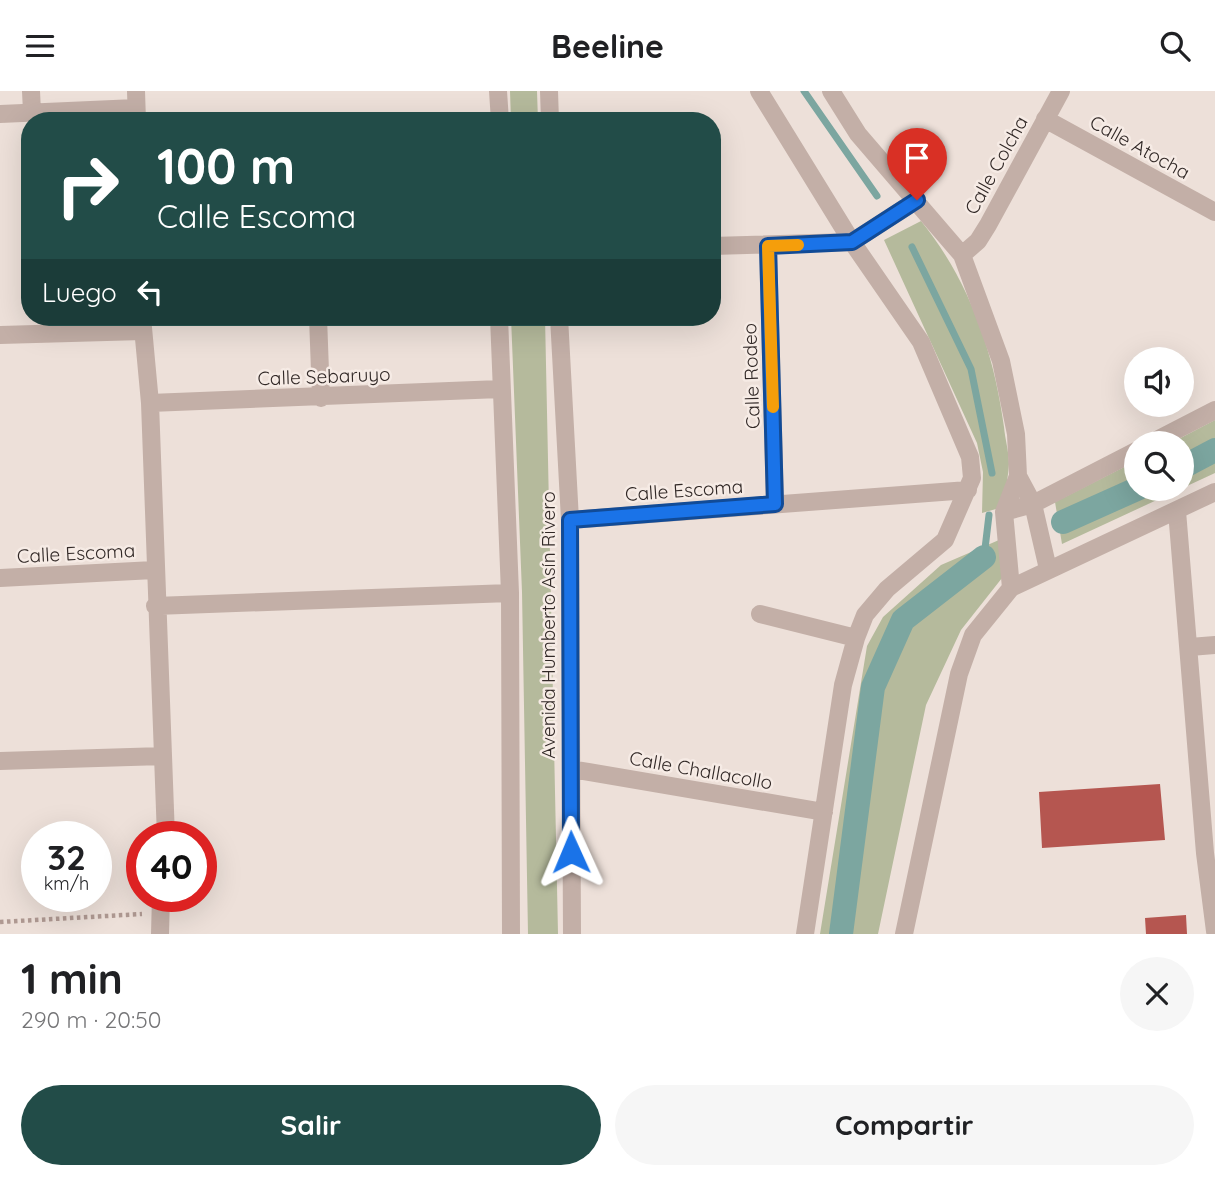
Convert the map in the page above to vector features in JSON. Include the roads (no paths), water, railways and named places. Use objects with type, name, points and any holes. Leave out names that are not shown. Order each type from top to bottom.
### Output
[{"type":"street","points":[[31,91],[32,112],[136,107]]},
{"type":"street","points":[[498,91],[499,112]]},
{"type":"street","points":[[549,91],[550,112]]},
{"type":"street","points":[[759,91],[852,242],[921,342],[970,457],[972,478],[946,540],[887,589],[865,615],[856,638],[843,685],[805,934]]},
{"type":"street","points":[[831,91],[858,134],[962,255],[1001,361],[1016,434],[1018,476],[1004,512],[1011,587]]},
{"type":"street","name":"Calle Colcha","points":[[962,255],[983,233],[1062,91]]},
{"type":"street","points":[[0,114],[21,113]]},
{"type":"street","name":"Calle Atocha","points":[[1045,119],[1215,212]]},
{"type":"street","points":[[721,246],[852,242],[917,200]]},
{"type":"street","name":"Calle Rodeo","points":[[768,246],[775,504]]},
{"type":"street","points":[[0,335],[116,326]]},
{"type":"street","points":[[142,326],[150,403],[155,606],[165,821]]},
{"type":"street","points":[[318,326],[321,398]]},
{"type":"street","name":"Avenida Humberto Asín Rivero","points":[[499,326],[510,593],[511,934]]},
{"type":"street","name":"Avenida Humberto Asín Rivero","points":[[559,326],[570,520],[572,934]]},
{"type":"street","name":"Calle Sebaruyo","points":[[150,403],[500,389]]},
{"type":"street","points":[[1175,431],[1215,410]]},
{"type":"street","points":[[1004,512],[1033,504],[1124,457]]},
{"type":"street","points":[[1018,476],[1033,504],[1048,569]]},
{"type":"street","name":"Calle Escoma","points":[[570,520],[968,490]]},
{"type":"street","points":[[904,934],[959,674],[973,635],[1011,587],[1215,492]]},
{"type":"street","points":[[1177,511],[1215,931]]},
{"type":"street","name":"Calle Escoma","points":[[0,578],[154,570]]},
{"type":"street","points":[[155,606],[510,593]]},
{"type":"street","points":[[760,614],[856,638]]},
{"type":"street","points":[[1190,647],[1215,645]]},
{"type":"street","points":[[0,761],[163,756]]},
{"type":"street","name":"Calle Challacollo","points":[[570,769],[824,813]]},
{"type":"street","points":[[160,912],[160,934]]},
{"type":"waterway","points":[[804,91],[877,196]]},
{"type":"waterway","points":[[912,247],[971,369],[992,473]]},
{"type":"waterway","points":[[1194,461],[1215,450]]},
{"type":"waterway","points":[[1063,522],[1124,495]]},
{"type":"waterway","points":[[984,557],[989,515]]},
{"type":"waterway","points":[[841,934],[873,687],[903,620],[984,557]]}]
